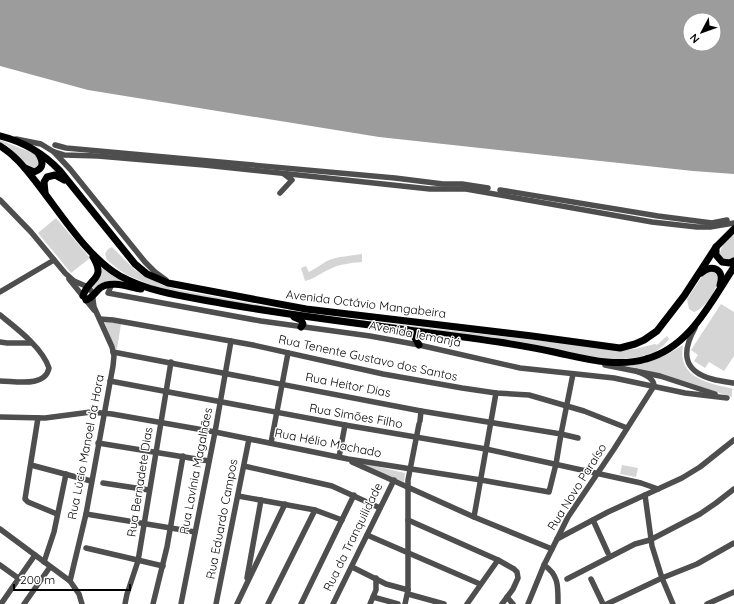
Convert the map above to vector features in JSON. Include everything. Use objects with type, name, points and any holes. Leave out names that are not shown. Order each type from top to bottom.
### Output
[{"type":"main road","name":"Avenida Octávio Mangabeira","points":[[1,136],[22,143],[36,150],[55,166],[135,264],[155,278],[181,286],[306,309],[620,348],[640,342],[657,331],[684,296],[716,246],[734,230]]},
{"type":"main road","name":"Avenida Octávio Mangabeira","points":[[0,146],[25,168],[82,242],[98,259],[114,272],[139,285],[161,292],[283,313],[529,347],[596,361],[630,362],[647,359],[664,353],[676,345],[700,319],[734,267]]},
{"type":"main road","points":[[25,168],[34,172],[42,166],[42,161],[36,150]]},
{"type":"main road","points":[[45,194],[44,182],[47,177],[52,175],[58,176],[72,186]]},
{"type":"main road","points":[[82,242],[96,263],[98,270],[96,278],[84,292],[84,298],[90,299],[100,288],[112,284],[161,292]]},
{"type":"main road","points":[[716,246],[716,255],[722,262],[726,264],[734,261]]},
{"type":"main road","points":[[697,276],[707,268],[715,269],[720,272],[722,276],[719,289]]},
{"type":"main road","points":[[283,313],[299,318],[303,322],[301,327]]},
{"type":"main road","points":[[408,330],[413,334],[419,345]]},
{"type":"street","points":[[1,136],[41,144],[54,152],[64,155],[98,156],[204,165],[430,189],[466,189],[652,222],[697,227],[710,228],[734,223]]},
{"type":"street","points":[[55,145],[66,148],[396,178],[443,184],[462,184],[658,216],[712,223],[727,220]]},
{"type":"street","points":[[54,152],[70,169],[150,268],[167,280],[181,286]]},
{"type":"street","points":[[284,174],[285,168]]},
{"type":"street","points":[[280,194],[292,180],[284,174]]},
{"type":"street","points":[[0,200],[31,232],[99,317]]},
{"type":"street","points":[[0,292],[54,260]]},
{"type":"street","points":[[65,273],[74,281],[88,288],[93,295],[93,304],[99,317]]},
{"type":"street","name":"Avenida Iemanjá","points":[[112,284],[108,293],[228,315],[419,345],[520,368],[614,378],[685,393],[727,398]]},
{"type":"street","points":[[0,314],[31,343],[47,363],[49,368],[45,376],[37,381],[0,381]]},
{"type":"street","name":"Rua Tenente Gustavo dos Santos","points":[[99,317],[231,341],[384,374],[496,393],[529,395],[598,416],[627,428]]},
{"type":"street","name":"Rua Lúcio Manoel da Hora","points":[[70,581],[86,514],[114,361],[114,352],[99,317]]},
{"type":"street","points":[[700,319],[687,344],[686,354],[689,364],[696,372],[703,376],[734,383]]},
{"type":"street","name":"Rua Lavínia Magalhães","points":[[181,604],[221,402],[231,341]]},
{"type":"street","points":[[0,342],[31,343]]},
{"type":"street","name":"Rua Heitor Dias","points":[[114,352],[282,383],[421,411],[578,438]]},
{"type":"street","points":[[271,443],[288,353]]},
{"type":"street","points":[[596,361],[669,379],[734,400]]},
{"type":"street","name":"Rua Bernadete Dias","points":[[125,604],[138,561],[171,362]]},
{"type":"street","points":[[636,371],[652,379],[654,386]]},
{"type":"street","points":[[556,464],[573,374]]},
{"type":"street","name":"Rua Simões Filho","points":[[110,382],[417,438],[486,449],[641,483],[658,489]]},
{"type":"street","name":"Rua Novo Paraíso","points":[[528,604],[544,565],[568,517],[654,386]]},
{"type":"street","points":[[474,517],[496,393]]},
{"type":"street","points":[[405,604],[408,592],[409,552],[407,486],[421,411]]},
{"type":"street","name":"Rua Hélio Machado","points":[[0,416],[38,418],[104,412],[161,421],[348,459],[549,492],[556,464]]},
{"type":"street","points":[[38,418],[25,500],[57,514]]},
{"type":"street","points":[[339,457],[345,425]]},
{"type":"street","name":"Rua Eduardo Campos","points":[[216,604],[244,466],[248,438]]},
{"type":"street","points":[[557,539],[593,520],[682,478],[700,467],[734,440]]},
{"type":"street","points":[[98,443],[209,461]]},
{"type":"street","points":[[153,604],[171,529],[183,456]]},
{"type":"street","points":[[348,459],[474,517],[552,549]]},
{"type":"street","points":[[31,465],[91,481]]},
{"type":"street","points":[[244,466],[324,484],[354,495],[380,508]]},
{"type":"street","points":[[44,562],[54,532],[66,474]]},
{"type":"street","name":"Rua da Tranquilidade","points":[[333,604],[394,480]]},
{"type":"street","points":[[103,483],[149,490]]},
{"type":"street","points":[[567,578],[635,544],[650,540],[708,509],[734,489]]},
{"type":"street","points":[[301,604],[354,495]]},
{"type":"street","points":[[645,495],[650,540],[662,578],[673,604]]},
{"type":"street","points":[[238,496],[315,510],[342,520]]},
{"type":"street","points":[[247,584],[261,500]]},
{"type":"street","points":[[237,604],[285,504]]},
{"type":"street","points":[[268,604],[315,510]]},
{"type":"street","points":[[86,514],[195,532]]},
{"type":"street","points":[[408,520],[498,560],[517,572],[518,578],[502,604]]},
{"type":"street","points":[[593,520],[608,552]]},
{"type":"street","points":[[0,529],[70,581],[79,594],[82,604]]},
{"type":"street","points":[[367,535],[480,584]]},
{"type":"street","points":[[607,604],[696,564],[734,543]]},
{"type":"street","points":[[86,548],[163,566]]},
{"type":"street","points":[[1,604],[35,555]]},
{"type":"street","points":[[467,604],[498,560]]},
{"type":"street","points":[[0,565],[18,578]]},
{"type":"street","points":[[544,565],[553,572],[555,576],[558,588],[558,604]]},
{"type":"street","points":[[24,604],[50,567]]},
{"type":"street","points":[[352,567],[393,586],[433,602],[444,604]]},
{"type":"street","points":[[370,604],[376,587],[376,578]]},
{"type":"street","points":[[591,579],[603,604]]},
{"type":"street","points":[[707,604],[734,592]]},
{"type":"street","points":[[373,597],[398,604]]},
{"type":"street","points":[[507,597],[513,604]]},
{"type":"shaded area","points":[[0,0],[734,0],[734,174],[693,171],[379,137],[88,90],[0,66]]},
{"type":"shaded area","points":[[0,140],[35,154],[41,164],[34,169],[30,167],[8,146],[0,142]]},
{"type":"shaded area","points":[[56,218],[90,258],[71,273],[38,233]]},
{"type":"shaded area","points":[[734,235],[734,259],[725,261],[720,257],[722,247],[728,239]]},
{"type":"shaded area","points":[[112,247],[135,270],[162,285],[179,290],[293,311],[621,350],[635,349],[655,344],[657,345],[667,336],[669,339],[655,352],[640,357],[607,359],[505,339],[293,313],[160,289],[127,275],[107,260],[105,254],[108,249]]},
{"type":"shaded area","points":[[362,254],[362,262],[336,266],[305,281],[301,268],[306,266],[309,272],[331,259]]},
{"type":"shaded area","points":[[100,264],[129,283],[110,281],[102,283],[94,289],[91,286]]},
{"type":"shaded area","points":[[713,270],[719,276],[716,286],[707,302],[699,310],[694,312],[689,309],[687,299],[703,275]]},
{"type":"shaded area","points":[[721,304],[734,312],[734,356],[724,371],[709,362],[705,368],[694,361],[698,355],[691,350]]},
{"type":"shaded area","points":[[104,321],[121,324],[117,349],[115,349]]},
{"type":"shaded area","points":[[683,345],[682,356],[685,365],[690,372],[697,378],[734,389],[732,390],[732,397],[627,366],[656,359]]},
{"type":"shaded area","points":[[362,463],[405,473],[404,482],[361,465]]},
{"type":"shaded area","points":[[622,465],[638,468],[636,477],[620,474]]}]
